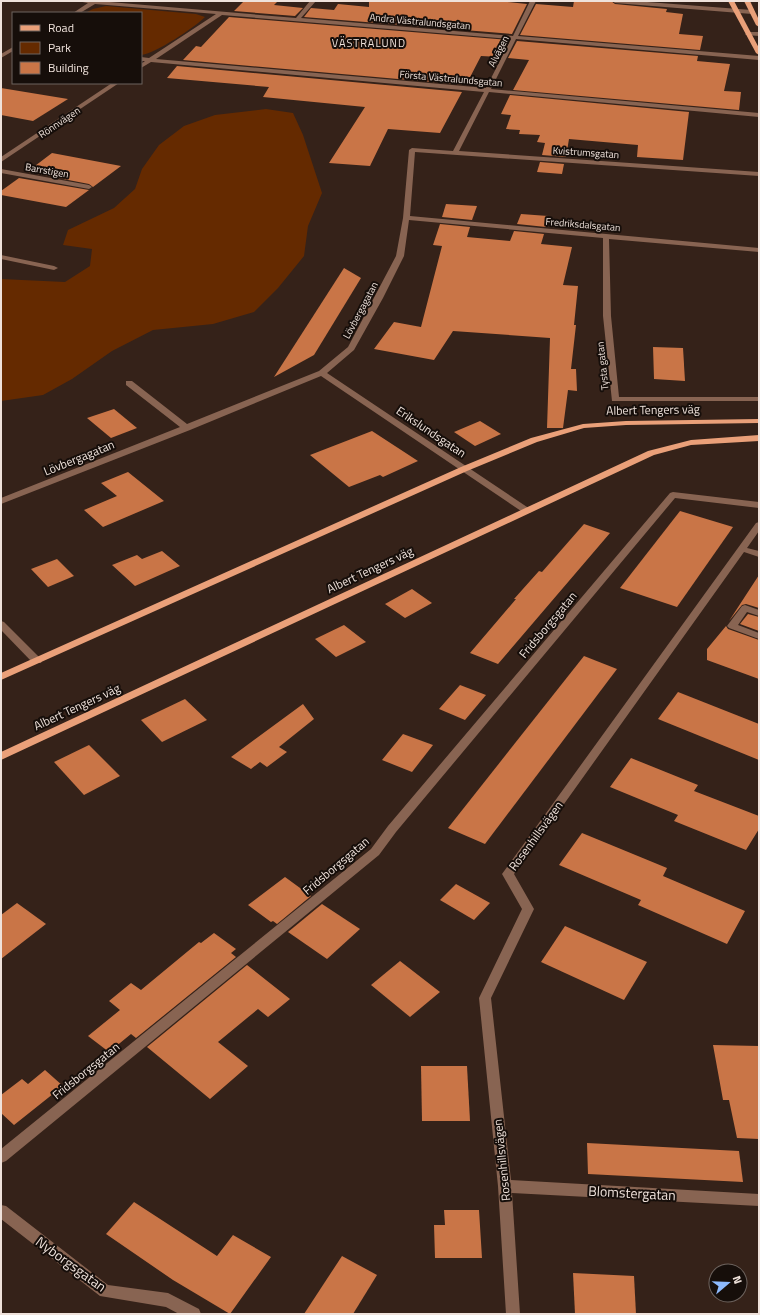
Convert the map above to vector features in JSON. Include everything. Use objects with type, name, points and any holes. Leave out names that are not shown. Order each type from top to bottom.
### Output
[{"type":"main road","points":[[731,1],[759,53]]},
{"type":"main road","points":[[747,1],[759,25]]},
{"type":"main road","name":"Albert Tengers väg","points":[[1,677],[464,469],[534,440],[583,426],[626,423],[759,421]]},
{"type":"main road","name":"Albert Tengers väg","points":[[1,756],[651,453],[669,446],[691,442],[759,438]]},
{"type":"street","name":"Andra Västralundsgatan","points":[[80,1],[220,14],[759,58]]},
{"type":"street","points":[[297,20],[313,1]]},
{"type":"street","name":"Alvägen","points":[[456,152],[534,1]]},
{"type":"street","points":[[615,1],[752,12]]},
{"type":"street","points":[[78,12],[94,2]]},
{"type":"street","points":[[142,65],[220,14]]},
{"type":"street","points":[[748,34],[759,34]]},
{"type":"street","points":[[1,56],[12,50]]},
{"type":"street","name":"Första Västralundsgatan","points":[[142,59],[759,115]]},
{"type":"street","name":"Rönnvägen","points":[[1,160],[115,84]]},
{"type":"street","name":"Kvistrumsgatan","points":[[412,150],[759,174]]},
{"type":"street","name":"Lövbergagatan","points":[[1,501],[322,374],[351,348],[367,321],[400,256],[406,218],[412,150]]},
{"type":"street","name":"Barrstigen","points":[[1,172],[89,187]]},
{"type":"street","name":"Fredriksdalsgatan","points":[[406,218],[759,250]]},
{"type":"street","name":"Tysta gatan","points":[[606,236],[607,316],[615,399],[759,399]]},
{"type":"street","points":[[1,256],[54,268]]},
{"type":"street","name":"Erikslundsgatan","points":[[322,374],[526,511]]},
{"type":"street","points":[[129,383],[187,428]]},
{"type":"street","name":"Fridsborgsgatan","points":[[1,1157],[376,852],[392,829],[673,495],[759,505]]},
{"type":"street","name":"Rosenhillsvägen","points":[[513,1314],[506,1186],[485,998],[528,909],[508,874],[759,525]]},
{"type":"street","points":[[742,549],[759,554]]},
{"type":"street","points":[[759,613],[745,608],[732,626],[759,636]]},
{"type":"street","points":[[1,624],[37,661]]},
{"type":"street","name":"Blomstergatan","points":[[506,1186],[759,1200]]},
{"type":"street","name":"Nyborgsgatan","points":[[1,1211],[105,1292],[168,1300],[194,1314]]},
{"type":"green space","points":[[106,6],[196,14],[205,17],[165,45],[142,55],[142,12],[87,12]]},
{"type":"green space","points":[[266,109],[293,113],[303,135],[322,193],[308,226],[304,256],[278,288],[254,312],[213,324],[153,330],[112,351],[72,379],[43,395],[1,401],[1,279],[65,282],[90,266],[92,249],[63,245],[68,230],[114,208],[135,189],[142,169],[159,145],[184,126],[215,115]]},
{"type":"building","points":[[244,1],[278,1],[274,5],[303,8],[295,16],[234,11]]},
{"type":"building","points":[[369,1],[498,1],[527,4],[512,34],[304,17],[311,8],[334,10],[338,4],[369,7]]},
{"type":"building","points":[[574,1],[611,1],[615,4],[667,9],[666,12],[683,14],[679,34],[703,36],[700,50],[520,35],[536,4],[573,7]]},
{"type":"building","points":[[229,17],[509,40],[500,57],[481,56],[466,85],[183,60],[196,46],[201,47]]},
{"type":"building","points":[[517,41],[698,56],[697,61],[730,64],[724,91],[741,92],[739,110],[513,90],[529,60],[508,58]]},
{"type":"building","points":[[177,66],[462,92],[440,133],[388,129],[370,166],[329,163],[365,107],[263,97],[269,87],[167,78]]},
{"type":"building","points":[[1,88],[68,99],[33,121],[1,115]]},
{"type":"building","points":[[510,95],[689,112],[683,160],[637,157],[638,145],[569,139],[566,157],[542,155],[545,143],[537,142],[540,135],[519,134],[520,130],[506,129],[511,115],[501,114]]},
{"type":"building","points":[[52,153],[121,166],[93,187],[89,184],[27,172]]},
{"type":"building","points":[[540,162],[564,164],[562,174],[537,172]]},
{"type":"building","points":[[19,178],[89,190],[66,207],[1,195],[1,191]]},
{"type":"building","points":[[446,204],[477,206],[472,220],[442,217]]},
{"type":"building","points":[[521,214],[548,216],[546,227],[517,224]]},
{"type":"building","points":[[440,224],[470,227],[467,237],[510,241],[514,231],[544,234],[541,244],[572,247],[563,285],[578,286],[574,325],[576,325],[571,369],[576,369],[577,391],[568,390],[563,428],[547,428],[550,338],[453,331],[434,360],[374,349],[394,322],[421,327],[442,246],[433,245]]},
{"type":"building","points":[[344,268],[361,278],[314,355],[274,377]]},
{"type":"building","points":[[653,347],[683,348],[685,381],[654,379]]},
{"type":"building","points":[[114,409],[137,428],[111,438],[87,418]]},
{"type":"building","points":[[480,421],[501,434],[475,446],[454,432]]},
{"type":"building","points":[[372,431],[418,461],[383,477],[380,475],[349,487],[310,455]]},
{"type":"building","points":[[128,472],[164,501],[103,527],[84,510],[117,496],[101,483]]},
{"type":"building","points":[[680,511],[733,527],[677,607],[620,588]]},
{"type":"building","points":[[584,524],[610,533],[498,664],[470,653],[516,599],[514,599],[539,571],[542,572]]},
{"type":"building","points":[[162,551],[180,566],[135,586],[112,565],[137,555],[142,559]]},
{"type":"building","points":[[57,559],[74,576],[48,587],[31,569]]},
{"type":"building","points":[[759,575],[759,608],[746,604],[742,605],[729,621]]},
{"type":"building","points":[[412,589],[432,603],[405,618],[385,604]]},
{"type":"building","points":[[748,614],[759,617],[759,631],[740,624]]},
{"type":"building","points":[[344,625],[366,642],[336,657],[315,639]]},
{"type":"building","points":[[726,626],[728,629],[759,640],[759,679],[707,660],[707,649]]},
{"type":"building","points":[[584,656],[617,669],[485,844],[448,828]]},
{"type":"building","points":[[460,685],[486,695],[465,720],[439,709]]},
{"type":"building","points":[[678,692],[759,724],[759,760],[658,719]]},
{"type":"building","points":[[185,699],[207,720],[162,742],[141,720]]},
{"type":"building","points":[[303,704],[314,719],[279,747],[287,752],[267,767],[260,762],[251,769],[231,757]]},
{"type":"building","points":[[403,734],[433,745],[412,772],[382,760]]},
{"type":"building","points":[[89,745],[120,776],[84,795],[54,762]]},
{"type":"building","points":[[631,758],[698,785],[694,791],[759,816],[759,829],[746,850],[674,821],[678,815],[610,787]]},
{"type":"building","points":[[582,833],[667,868],[663,876],[745,911],[727,944],[638,905],[641,900],[559,865]]},
{"type":"building","points":[[285,877],[311,896],[277,924],[273,921],[271,922],[248,905]]},
{"type":"building","points":[[456,884],[490,903],[474,920],[440,900]]},
{"type":"building","points":[[17,903],[46,924],[1,959],[1,915]]},
{"type":"building","points":[[322,904],[360,929],[327,959],[288,932]]},
{"type":"building","points":[[565,926],[647,962],[624,1000],[541,962]]},
{"type":"building","points":[[214,933],[236,949],[231,953],[236,957],[136,1038],[131,1034],[109,1052],[88,1036],[120,1010],[109,1001],[131,983],[141,990],[199,942],[201,943]]},
{"type":"building","points":[[400,961],[440,992],[410,1017],[371,985]]},
{"type":"building","points":[[247,965],[290,999],[268,1017],[258,1009],[218,1042],[248,1066],[210,1099],[147,1047]]},
{"type":"building","points":[[713,1045],[759,1046],[759,1139],[737,1138],[729,1100],[723,1100]]},
{"type":"building","points":[[421,1066],[467,1066],[470,1121],[422,1121]]},
{"type":"building","points":[[45,1070],[63,1086],[14,1125],[1,1113],[1,1095],[22,1079],[28,1084]]},
{"type":"building","points":[[587,1143],[739,1151],[743,1182],[588,1174]]},
{"type":"building","points":[[134,1202],[217,1256],[233,1235],[271,1257],[230,1314],[173,1280],[106,1234]]},
{"type":"building","points":[[444,1210],[479,1210],[482,1258],[435,1258],[434,1225],[445,1225]]},
{"type":"building","points":[[342,1256],[377,1275],[353,1314],[304,1314]]},
{"type":"building","points":[[573,1273],[634,1276],[636,1314],[575,1314]]},
{"type":"district","name":"VÄSTRALUND","points":[[369,43]]}]
